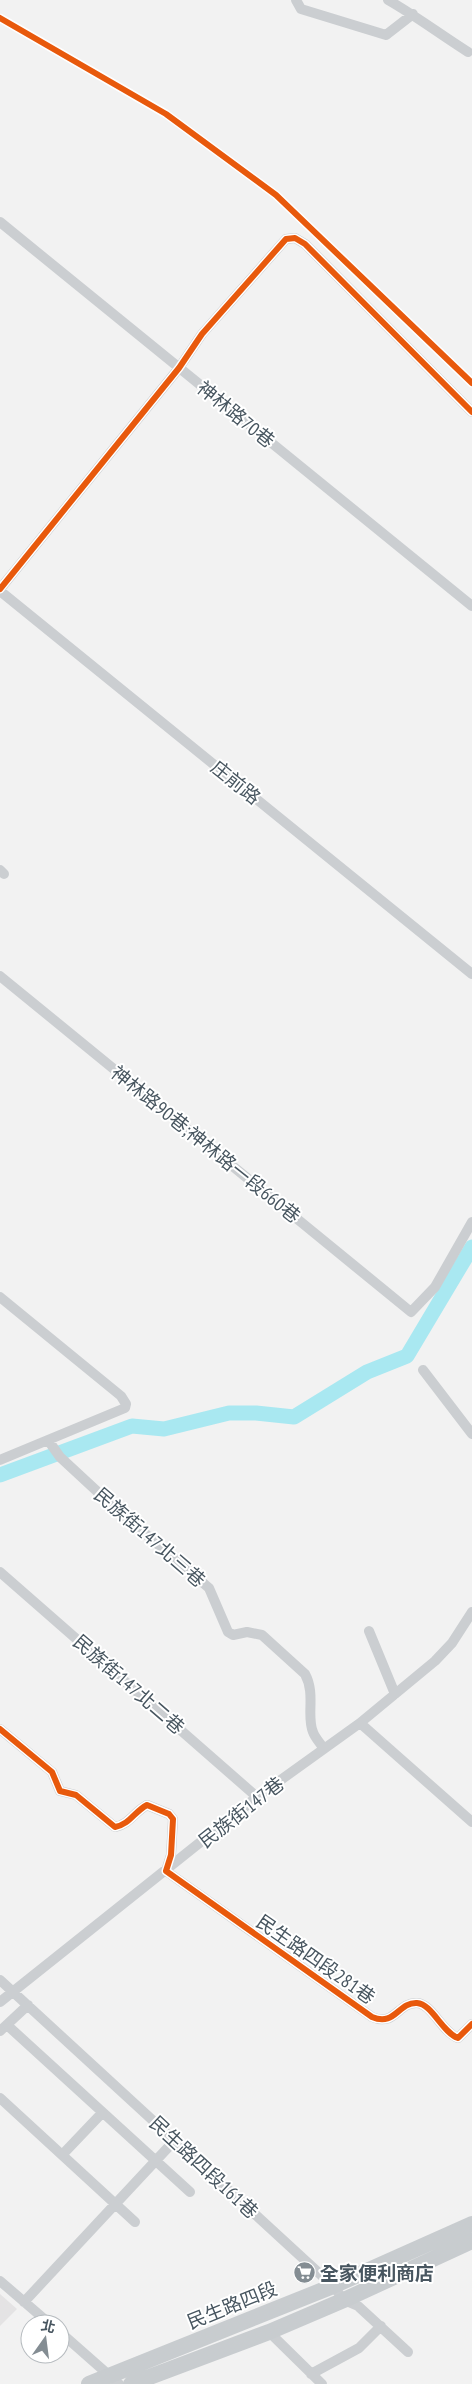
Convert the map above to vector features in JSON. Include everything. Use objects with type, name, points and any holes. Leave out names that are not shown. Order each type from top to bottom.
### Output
[{"type":"main road","name":"民生路四段","points":[[89,2384],[115,2380],[472,2224]]},
{"type":"main road","name":"民生路四段","points":[[131,2384],[269,2332],[472,2241]]},
{"type":"street","points":[[296,0],[301,9],[386,35],[414,14]]},
{"type":"street","points":[[388,0],[414,14],[471,52]]},
{"type":"street","name":"神林路70巷","points":[[0,222],[472,606]]},
{"type":"street","points":[[0,590],[179,368],[202,334],[286,239],[295,238],[305,244],[470,406]]},
{"type":"street","name":"庄前路","points":[[0,590],[472,974]]},
{"type":"street","name":"神林路90巷;神林路一段660巷","points":[[0,976],[411,1312],[435,1287],[472,1222]]},
{"type":"street","points":[[0,1297],[121,1396],[126,1404],[125,1408],[0,1460]]},
{"type":"street","points":[[422,1370],[472,1434]]},
{"type":"street","name":"民族街147北三巷","points":[[48,1440],[60,1457],[114,1507],[209,1588],[228,1632],[233,1635],[247,1632],[262,1634],[305,1674],[310,1691],[312,1731],[324,1749]]},
{"type":"street","name":"民族街147北二巷","points":[[0,1572],[258,1797]]},
{"type":"street","name":"民族街147巷","points":[[0,2002],[258,1797],[360,1723],[435,1661],[452,1643],[472,1612]]},
{"type":"street","points":[[369,1631],[395,1694]]},
{"type":"street","points":[[360,1723],[472,1822]]},
{"type":"street","points":[[0,1729],[52,1772],[60,1791],[76,1795],[114,1826],[125,1825],[147,1805],[169,1814],[174,1819],[171,1855],[166,1871]]},
{"type":"street","name":"民生路四段281巷","points":[[166,1871],[372,2017],[381,2021],[410,2004],[417,2003],[424,2005],[451,2035],[458,2038],[472,2024]]},
{"type":"street","name":"民生路四段161巷","points":[[0,1980],[333,2286],[344,2300],[358,2306],[408,2352]]},
{"type":"street","points":[[28,2005],[3,2028],[190,2192]]},
{"type":"street","points":[[1,2102],[63,2154],[135,2222]]},
{"type":"street","points":[[63,2154],[102,2113]]},
{"type":"street","points":[[24,2302],[175,2140]]},
{"type":"street","points":[[0,2282],[38,2314]]},
{"type":"street","points":[[311,2374],[359,2348],[380,2326]]},
{"type":"street","points":[[269,2332],[322,2384]]},
{"type":"street","points":[[70,2341],[115,2380]]},
{"type":"shaded area","points":[[0,2294],[17,2309],[0,2326]]},
{"type":"waterway","points":[[0,1475],[132,1426],[164,1429],[229,1413],[256,1413],[294,1417],[367,1372],[407,1356],[472,1247]]},
{"type":"cycle path","points":[[0,18],[166,114],[276,195],[472,383]]},
{"type":"cycle path","points":[[0,589],[179,368],[202,334],[286,239],[295,238],[305,244],[472,412]]},
{"type":"cycle path","points":[[0,1729],[52,1772],[60,1791],[76,1795],[115,1827],[128,1821],[147,1805],[169,1814],[173,1819],[171,1855],[166,1871],[372,2017],[386,2019],[405,2006],[417,2003],[427,2008],[452,2035],[458,2038],[472,2024]]},
{"type":"place","name":"全家便利商店","points":[[304,2273]]}]
